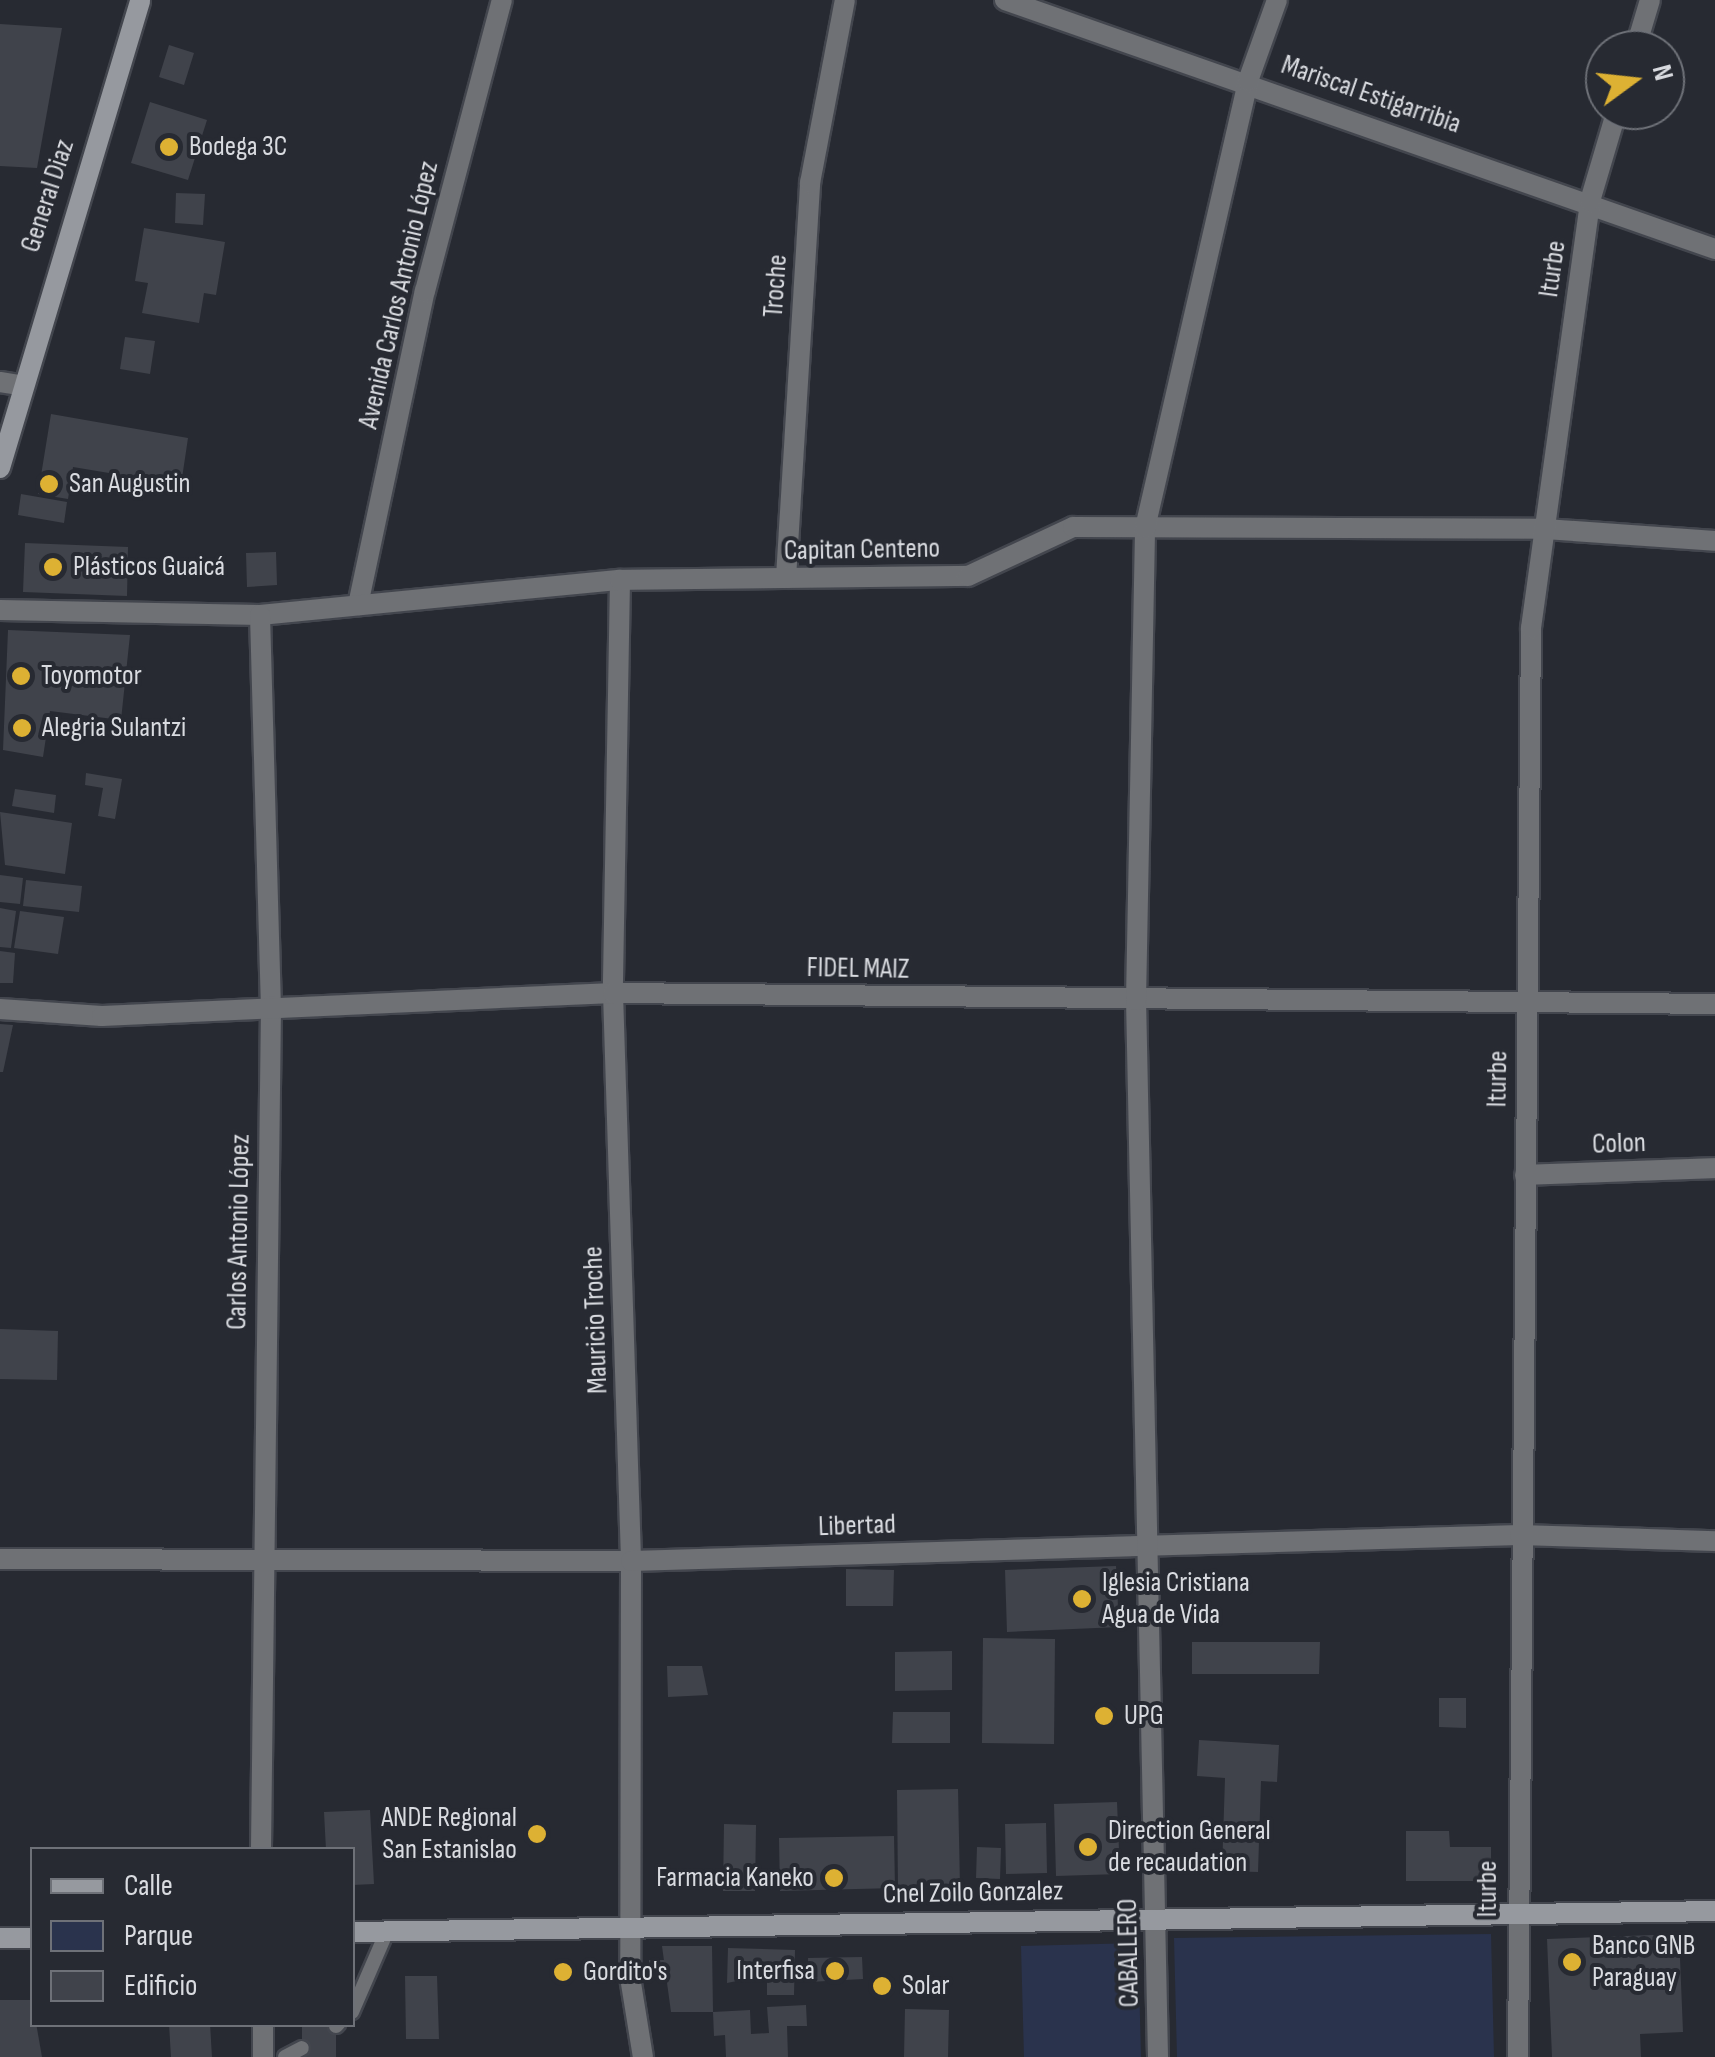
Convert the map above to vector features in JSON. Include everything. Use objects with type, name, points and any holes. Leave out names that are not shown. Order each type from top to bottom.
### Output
[{"type":"main road","name":"General Diaz","points":[[0,468],[10,383],[140,0]]},
{"type":"main road","name":"Cnel Zoilo Gonzalez","points":[[355,1932],[1156,1916],[1715,1911]]},
{"type":"main road","points":[[0,1938],[30,1938]]},
{"type":"street","name":"Avenida Carlos Antonio López","points":[[358,605],[425,291],[502,0]]},
{"type":"street","name":"Troche","points":[[786,578],[810,184],[845,0]]},
{"type":"street","name":"Mariscal Estigarribia","points":[[1006,0],[1248,81],[1715,248]]},
{"type":"street","name":"CABALLERO","points":[[1158,2057],[1136,1000],[1145,528],[1248,81],[1277,0]]},
{"type":"street","points":[[1641,30],[1650,0]]},
{"type":"street","name":"Iturbe","points":[[1518,2057],[1515,1914],[1530,628],[1590,201],[1611,130]]},
{"type":"street","name":"Capitan Centeno","points":[[0,610],[260,616],[620,580],[968,576],[1073,527],[1545,529],[1715,542]]},
{"type":"street","name":"Mauricio Troche","points":[[620,580],[613,993],[631,1561],[630,1928],[643,2057]]},
{"type":"street","name":"Carlos Antonio López","points":[[260,616],[271,1006],[260,1564],[262,1847]]},
{"type":"street","name":"FIDEL MAIZ","points":[[0,1009],[102,1016],[613,993],[1526,1006],[1715,1004]]},
{"type":"street","name":"Colon","points":[[1524,1175],[1715,1168]]},
{"type":"street","name":"Libertad","points":[[0,1559],[260,1564],[631,1561],[1520,1535],[1715,1541]]},
{"type":"street","points":[[263,2027],[263,2057]]},
{"type":"lane","points":[[355,2005],[387,1931]]},
{"type":"lane","points":[[285,2057],[302,2048]]},
{"type":"green space","points":[[1491,1934],[1494,2057],[1177,2057],[1174,1938]]},
{"type":"green space","points":[[1138,1943],[1141,2057],[1024,2057],[1021,1946]]},
{"type":"building","points":[[0,24],[62,28],[37,168],[0,166]]},
{"type":"building","points":[[169,45],[194,53],[184,85],[159,77]]},
{"type":"building","points":[[150,102],[207,120],[188,180],[131,163]]},
{"type":"building","points":[[176,193],[205,194],[203,225],[175,223]]},
{"type":"building","points":[[144,228],[225,242],[216,295],[204,293],[199,323],[142,313],[148,283],[135,281]]},
{"type":"building","points":[[125,337],[155,341],[150,374],[120,369]]},
{"type":"building","points":[[51,414],[188,438],[181,485],[73,467],[68,499],[38,494]]},
{"type":"building","points":[[21,494],[67,502],[64,523],[18,515]]},
{"type":"building","points":[[25,543],[128,547],[127,596],[23,592]]},
{"type":"building","points":[[276,552],[277,585],[247,587],[246,553]]},
{"type":"building","points":[[8,630],[130,635],[121,720],[50,711],[43,757],[3,750]]},
{"type":"building","points":[[86,773],[122,779],[115,819],[98,816],[103,788],[85,785]]},
{"type":"building","points":[[15,789],[56,795],[54,813],[12,806]]},
{"type":"building","points":[[0,812],[72,823],[65,874],[5,865]]},
{"type":"building","points":[[0,875],[23,878],[20,904],[0,902]]},
{"type":"building","points":[[26,880],[82,886],[79,912],[23,906]]},
{"type":"building","points":[[0,908],[16,911],[11,948],[0,947]]},
{"type":"building","points":[[20,911],[64,917],[58,954],[14,948]]},
{"type":"building","points":[[0,951],[15,953],[13,983],[0,983]]},
{"type":"building","points":[[0,1024],[13,1025],[3,1072],[0,1072]]},
{"type":"building","points":[[0,1329],[58,1331],[57,1380],[0,1379]]},
{"type":"building","points":[[1116,1566],[1119,1627],[1007,1632],[1005,1570]]},
{"type":"building","points":[[846,1569],[894,1570],[893,1606],[846,1606]]},
{"type":"building","points":[[983,1638],[1055,1639],[1054,1744],[982,1743]]},
{"type":"building","points":[[1192,1642],[1320,1642],[1319,1674],[1192,1674]]},
{"type":"building","points":[[952,1651],[952,1690],[895,1691],[895,1652]]},
{"type":"building","points":[[667,1666],[702,1666],[708,1695],[668,1697]]},
{"type":"building","points":[[1439,1698],[1466,1698],[1466,1728],[1439,1727]]},
{"type":"building","points":[[893,1712],[950,1712],[950,1743],[892,1743]]},
{"type":"building","points":[[1199,1740],[1279,1745],[1277,1782],[1261,1781],[1258,1872],[1222,1871],[1225,1778],[1197,1776]]},
{"type":"building","points":[[958,1789],[960,1887],[898,1889],[897,1790]]},
{"type":"building","points":[[1117,1802],[1120,1874],[1056,1876],[1054,1804]]},
{"type":"building","points":[[370,1810],[374,1884],[355,1885],[355,1847],[326,1847],[324,1812]]},
{"type":"building","points":[[1046,1823],[1047,1873],[1006,1874],[1005,1824]]},
{"type":"building","points":[[724,1824],[756,1825],[755,1891],[723,1891]]},
{"type":"building","points":[[1406,1831],[1449,1831],[1450,1847],[1491,1847],[1491,1881],[1406,1881]]},
{"type":"building","points":[[894,1836],[895,1888],[780,1891],[779,1838]]},
{"type":"building","points":[[977,1847],[1001,1848],[1000,1879],[976,1878]]},
{"type":"building","points":[[1679,1934],[1683,2032],[1640,2034],[1641,2057],[1552,2057],[1547,1939]]},
{"type":"building","points":[[662,1946],[712,1946],[713,2012],[671,2012]]},
{"type":"building","points":[[728,1948],[795,1950],[794,1995],[767,1995],[767,1975],[727,1983]]},
{"type":"building","points":[[862,1957],[863,1979],[809,1982],[808,1958]]},
{"type":"building","points":[[649,1960],[665,1960],[665,1976],[649,1976]]},
{"type":"building","points":[[405,1976],[437,1976],[439,2039],[406,2039]]},
{"type":"building","points":[[0,2000],[30,2000],[30,2027],[37,2027],[42,2057],[0,2057]]},
{"type":"building","points":[[806,2005],[807,2026],[787,2026],[788,2057],[726,2057],[725,2035],[714,2036],[713,2012],[750,2010],[751,2034],[769,2033],[767,2007]]},
{"type":"building","points":[[905,2009],[949,2010],[948,2057],[904,2057]]},
{"type":"building","points":[[169,2027],[210,2027],[212,2057],[171,2057]]},
{"type":"building","points":[[302,2027],[336,2027],[336,2057],[302,2057]]},
{"type":"place","name":"Bodega 3C","points":[[169,147]]},
{"type":"place","name":"San Augustin","points":[[49,484]]},
{"type":"place","name":"Plásticos Guaicá","points":[[53,567]]},
{"type":"place","name":"Toyomotor","points":[[21,676]]},
{"type":"place","name":"Alegria Sulantzi","points":[[22,728]]},
{"type":"place","name":"Iglesia Cristiana Agua de Vida","points":[[1082,1599]]},
{"type":"place","name":"UPG","points":[[1104,1716]]},
{"type":"place","name":"ANDE Regional San Estanislao","points":[[537,1834]]},
{"type":"place","name":"Direction General de recaudation","points":[[1088,1847]]},
{"type":"place","name":"Farmacia Kaneko","points":[[834,1878]]},
{"type":"place","name":"Banco GNB Paraguay","points":[[1572,1962]]},
{"type":"place","name":"Interfisa","points":[[835,1971]]},
{"type":"place","name":"Gordito's","points":[[563,1972]]},
{"type":"place","name":"Solar","points":[[882,1986]]}]
